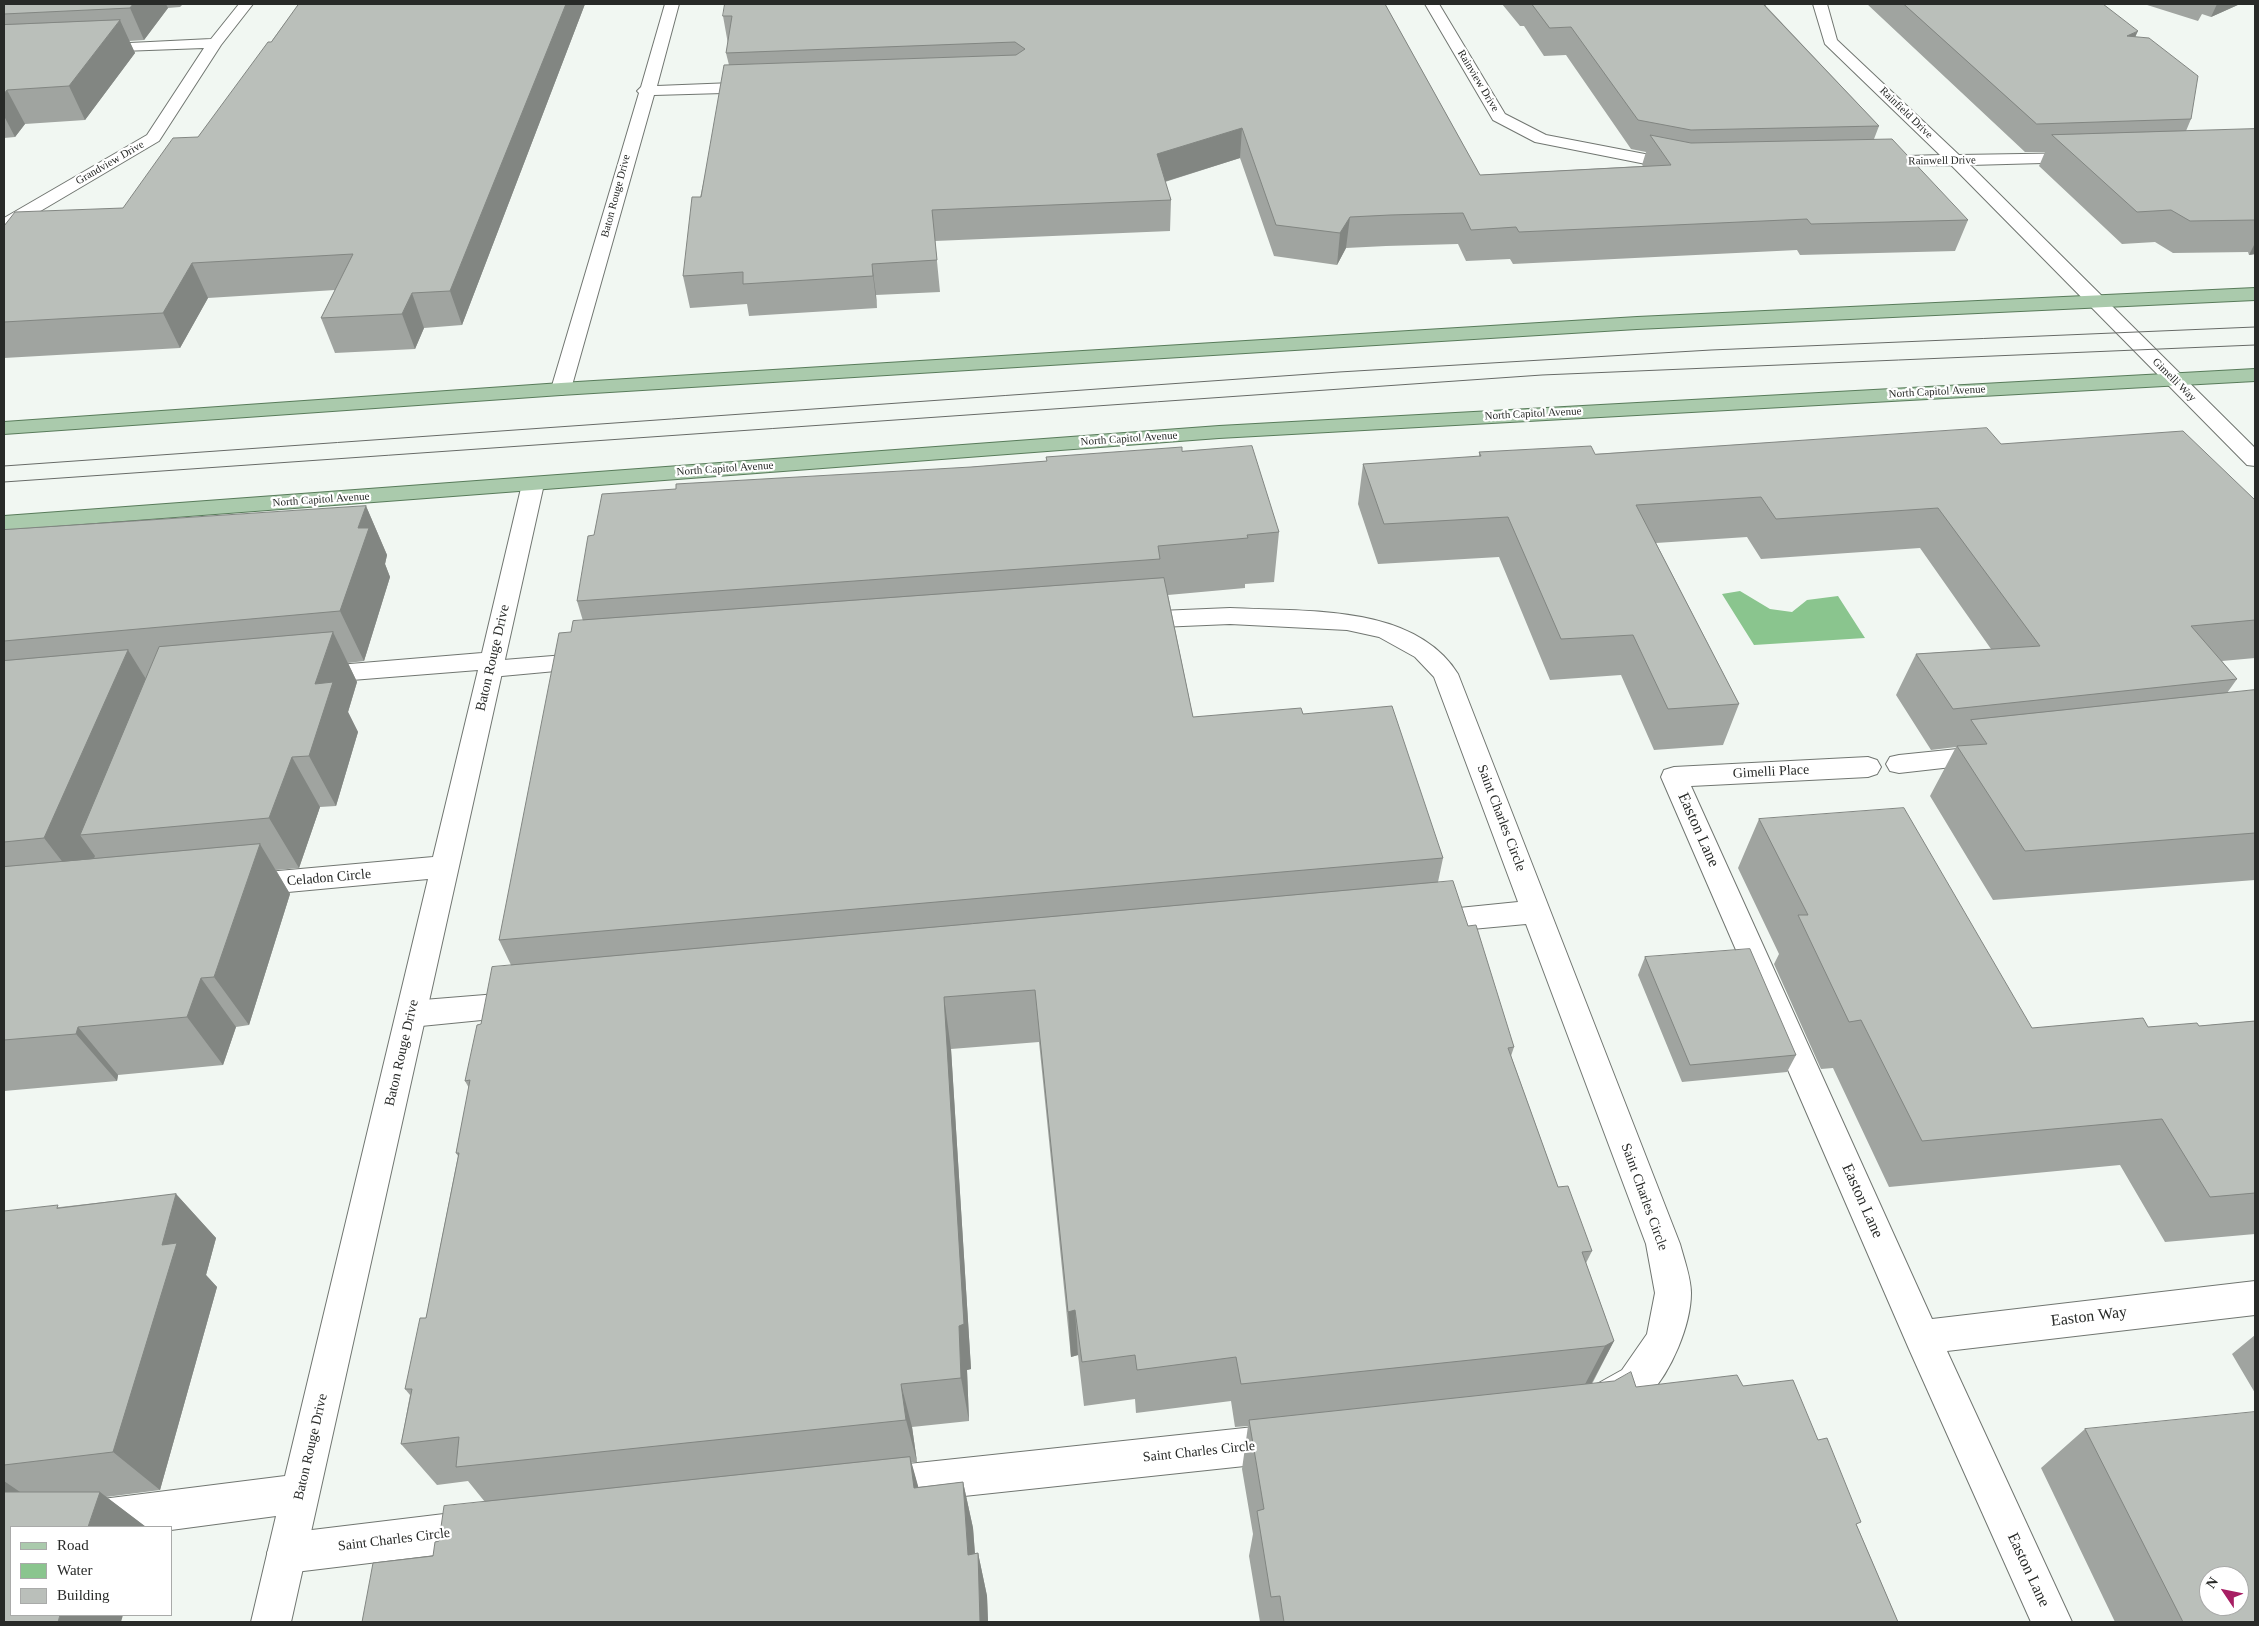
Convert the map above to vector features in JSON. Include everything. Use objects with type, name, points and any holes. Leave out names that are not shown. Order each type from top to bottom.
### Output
[{"type":"main road","points":[[4,428],[561,389],[1617,324],[2092,300],[2255,294]]},
{"type":"main road","name":"North Capitol Avenue","points":[[4,524],[1219,432],[2255,374]]},
{"type":"street","name":"Grandview Drive","points":[[4,224],[153,138],[215,43],[246,4]]},
{"type":"street","name":"Baton Rouge Drive","points":[[561,389],[574,349],[645,91],[672,4]]},
{"type":"street","name":"Rainview Drive","points":[[1432,4],[1500,117],[1541,139],[1683,166],[1702,165]]},
{"type":"street","name":"Rainfield Drive","points":[[1820,4],[1830,41],[1955,161],[2092,300]]},
{"type":"street","points":[[80,49],[215,43]]},
{"type":"street","points":[[645,91],[772,86]]},
{"type":"street","name":"Rainwell Drive","points":[[1856,162],[2092,157]]},
{"type":"street","name":"Gimelli Way","points":[[2092,300],[2255,460]]},
{"type":"street","name":"Baton Rouge Drive","points":[[271,1622],[533,484]]},
{"type":"street","name":"Saint Charles Circle","points":[[1110,622],[1230,616],[1347,622],[1387,631],[1424,651],[1446,674],[1663,1244],[1673,1292],[1664,1340],[1635,1383],[1587,1410],[1577,1411]]},
{"type":"street","points":[[288,677],[492,664],[614,659]]},
{"type":"street","points":[[1899,764],[2008,752]]},
{"type":"street","name":"Gimelli Place","points":[[1674,777],[1868,767]]},
{"type":"street","name":"Easton Lane","points":[[1674,777],[1922,1337],[2052,1622]]},
{"type":"street","name":"Celadon Circle","points":[[222,888],[445,867]]},
{"type":"street","points":[[1399,924],[1537,912]]},
{"type":"street","points":[[411,1014],[549,1002]]},
{"type":"street","name":"Easton Way","points":[[1922,1337],[2255,1298]]},
{"type":"street","name":"Saint Charles Circle","points":[[854,1489],[1310,1440]]},
{"type":"street","points":[[47,1526],[300,1494]]},
{"type":"street","name":"Saint Charles Circle","points":[[287,1553],[508,1527]]},
{"type":"water","points":[[1740,591],[1770,609],[1792,612],[1807,600],[1838,596],[1865,638],[1754,645],[1722,594]]},
{"type":"building","points":[[4,4],[133,4],[130,8],[4,14]]},
{"type":"building","points":[[299,4],[566,4],[450,291],[412,293],[402,314],[321,318],[353,254],[192,263],[163,313],[4,322],[4,226],[15,212],[123,208],[173,138],[198,137],[268,42],[271,42]]},
{"type":"building","points":[[725,4],[1385,4],[1480,175],[1671,165],[1650,135],[1691,143],[1892,139],[1968,220],[1811,224],[1807,219],[1519,232],[1516,227],[1471,230],[1463,213],[1350,217],[1340,233],[1276,225],[1242,128],[1157,154],[1171,200],[932,210],[937,260],[872,264],[873,276],[743,284],[743,272],[683,276],[692,197],[701,197],[724,65],[1016,55],[1025,49],[1015,42],[726,53],[732,16],[723,16]]},
{"type":"building","points":[[1532,4],[1763,4],[1879,126],[1691,130],[1638,120],[1571,27],[1550,28]]},
{"type":"building","points":[[1904,4],[2103,4],[2138,31],[2127,36],[2149,38],[2198,76],[2191,119],[2037,124]]},
{"type":"building","points":[[120,20],[69,86],[7,90],[4,94],[4,25]]},
{"type":"building","points":[[2255,129],[2255,220],[2190,221],[2171,210],[2137,212],[2052,135]]},
{"type":"building","points":[[1987,428],[2001,444],[2183,431],[2255,500],[2255,620],[2191,626],[2237,679],[1953,709],[1916,654],[2040,646],[1938,508],[1776,519],[1761,497],[1636,505],[1739,704],[1668,709],[1633,635],[1561,639],[1508,517],[1384,524],[1363,464],[1481,456],[1479,452],[1591,446],[1595,454]]},
{"type":"building","points":[[1252,446],[1279,532],[1247,535],[1248,538],[1158,546],[1160,559],[577,601],[588,536],[594,535],[602,494],[676,489],[676,484],[971,467],[1047,461],[1046,457],[1182,447],[1182,451]]},
{"type":"building","points":[[366,506],[358,528],[369,528],[340,611],[4,641],[4,530]]},
{"type":"building","points":[[1164,578],[1193,717],[1301,708],[1303,714],[1392,706],[1443,858],[499,940],[559,633],[571,632],[573,621]]},
{"type":"building","points":[[333,632],[315,684],[333,682],[309,756],[292,757],[269,818],[80,835],[159,647]]},
{"type":"building","points":[[128,650],[44,838],[4,842],[4,661]]},
{"type":"building","points":[[2255,690],[2255,833],[2025,851],[1957,746],[1987,744],[1971,720]]},
{"type":"building","points":[[1904,808],[2032,1028],[2143,1018],[2148,1027],[2197,1023],[2199,1026],[2255,1021],[2255,1193],[2210,1197],[2162,1119],[1922,1141],[1861,1020],[1849,1022],[1798,915],[1808,915],[1759,819]]},
{"type":"building","points":[[260,844],[214,977],[201,978],[187,1017],[78,1027],[76,1034],[4,1040],[4,867]]},
{"type":"building","points":[[1453,881],[1468,926],[1476,925],[1514,1047],[1508,1048],[1558,1187],[1568,1186],[1592,1251],[1582,1252],[1614,1341],[1605,1346],[1241,1384],[1236,1357],[1137,1370],[1135,1355],[1082,1362],[1075,1310],[1068,1312],[1035,990],[944,997],[964,1324],[959,1326],[961,1378],[901,1384],[906,1420],[456,1467],[459,1437],[401,1444],[412,1389],[405,1389],[420,1318],[426,1318],[459,1153],[456,1153],[470,1080],[465,1081],[477,1025],[481,1024],[492,967]]},
{"type":"building","points":[[1750,949],[1796,1055],[1690,1065],[1645,957]]},
{"type":"building","points":[[176,1194],[162,1245],[177,1243],[113,1452],[4,1465],[4,1211],[58,1205],[57,1208]]},
{"type":"building","points":[[1631,1372],[1636,1387],[1737,1375],[1743,1386],[1793,1380],[1818,1440],[1827,1438],[1861,1522],[1856,1524],[1898,1622],[1284,1622],[1280,1596],[1271,1597],[1257,1511],[1264,1509],[1249,1420],[1614,1381]]},
{"type":"building","points":[[2255,1412],[2255,1622],[2183,1622],[2085,1429]]},
{"type":"building","points":[[910,1457],[914,1488],[963,1482],[968,1555],[978,1553],[980,1622],[362,1622],[373,1563],[433,1556],[435,1542],[439,1541],[444,1506]]},
{"type":"building","points":[[4,1492],[100,1492],[88,1526],[10,1526],[10,1616],[60,1616],[58,1622],[4,1622]]},
{"type":"tram line","points":[[4,466],[1339,372],[1711,350],[2255,327]]},
{"type":"tram line","points":[[4,482],[1542,375],[2255,345]]}]
